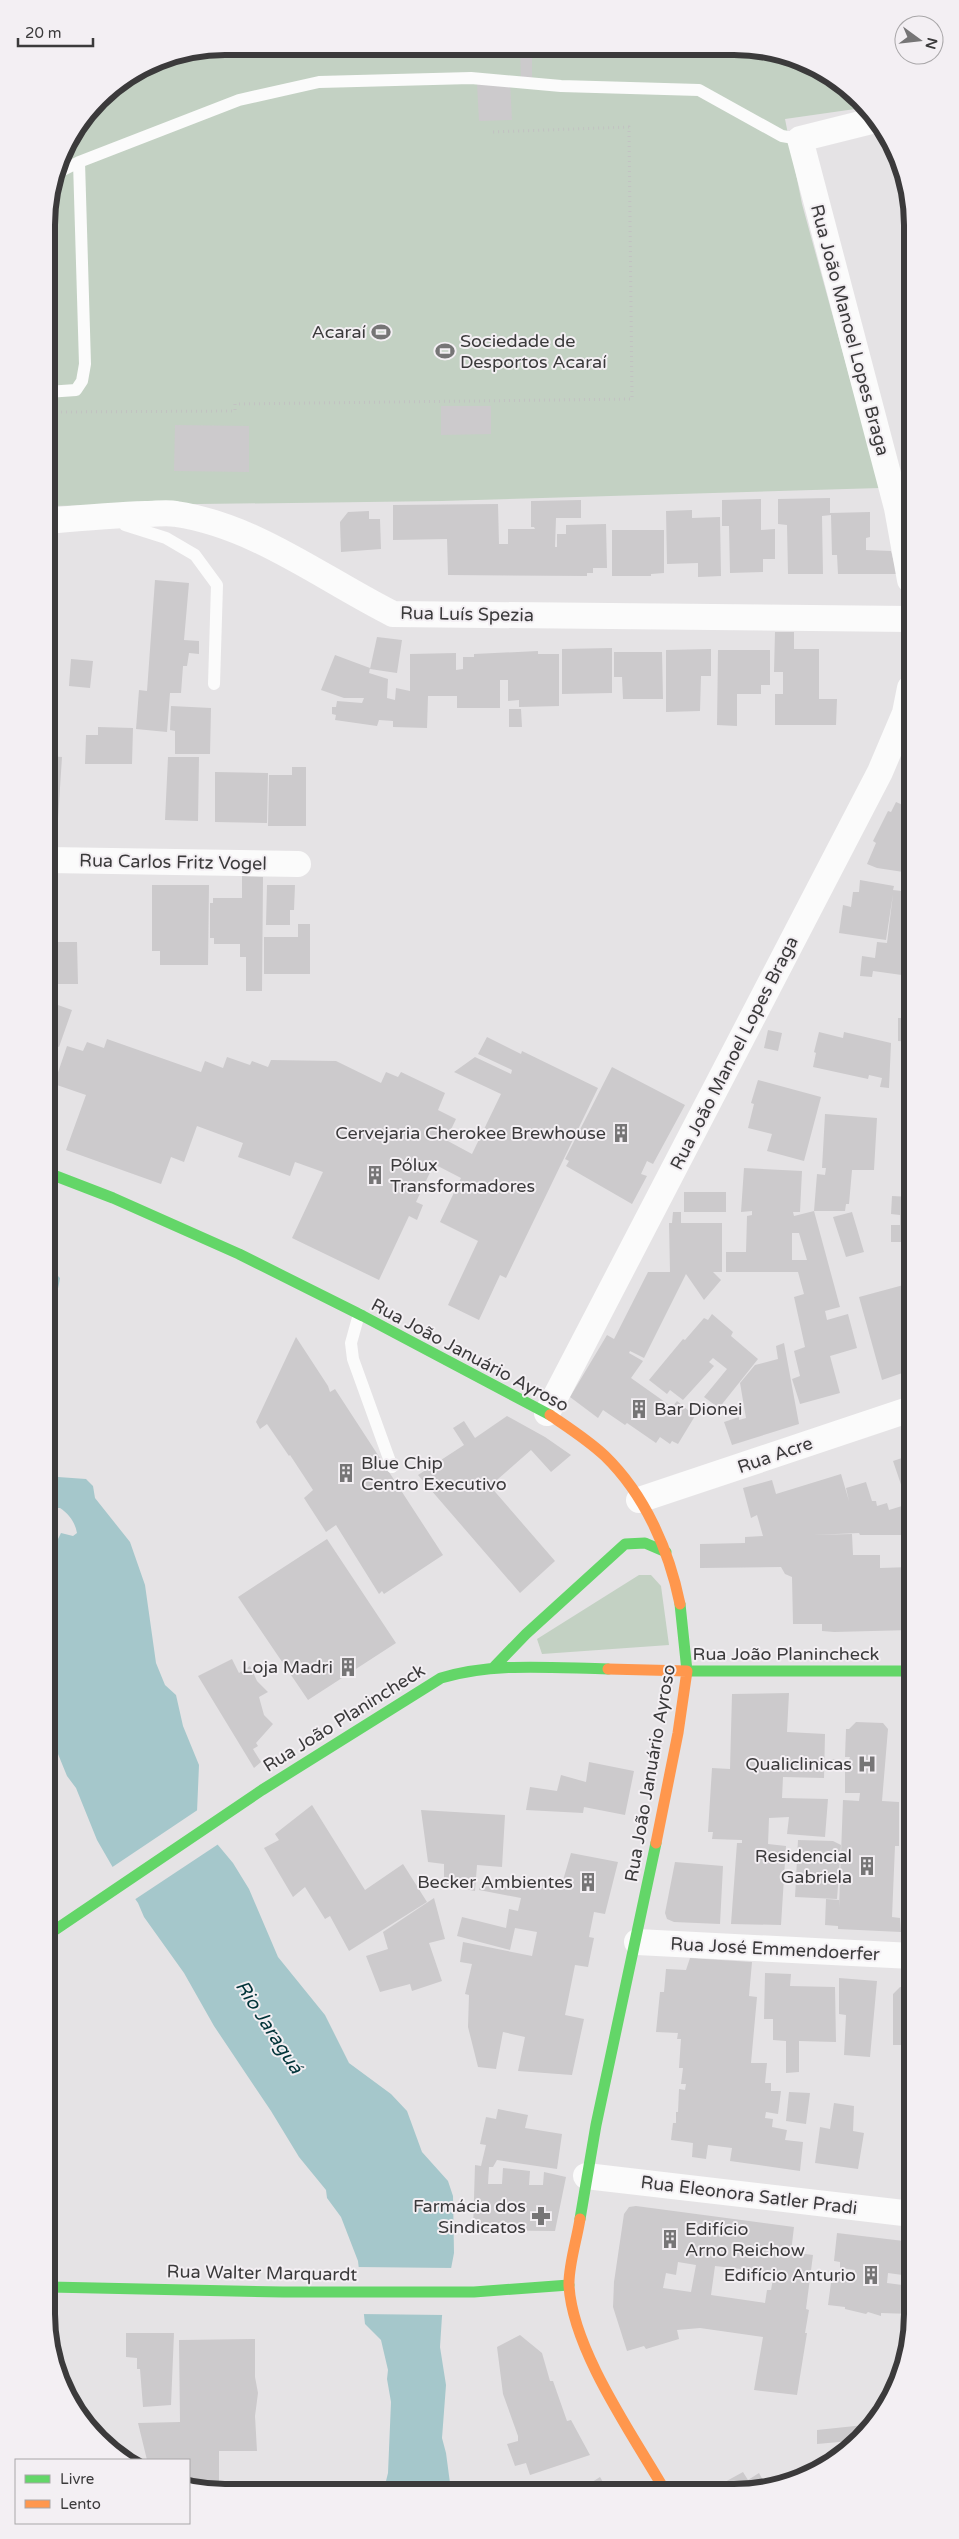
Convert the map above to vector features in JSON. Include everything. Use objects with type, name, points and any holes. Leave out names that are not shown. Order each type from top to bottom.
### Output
[{"type":"main road","name":"Rua João Januário Ayroso","points":[[55,1175],[113,1196],[187,1228],[359,1314],[547,1413],[582,1437],[612,1464],[639,1500],[666,1552],[681,1602],[687,1645],[687,1671],[678,1733],[637,1942],[586,2176],[569,2285],[572,2312],[593,2366],[661,2484]]},
{"type":"main road","points":[[494,1667],[526,1634],[625,1544],[645,1543],[666,1552]]},
{"type":"main road","name":"Rua João Planincheck","points":[[55,1930],[262,1790],[421,1688],[440,1678],[468,1670],[494,1667],[687,1671],[904,1671]]},
{"type":"main road","name":"Rua Walter Marquardt","points":[[55,2287],[334,2292],[474,2292],[527,2290],[569,2285]]},
{"type":"street","points":[[800,139],[869,122]]},
{"type":"street","name":"Rua João Manoel Lopes Braga","points":[[800,139],[903,507]]},
{"type":"street","name":"Rua Luís Spezia","points":[[55,520],[120,515],[176,514],[233,529],[291,556],[335,584],[393,614],[904,619]]},
{"type":"street","name":"Rua João Manoel Lopes Braga","points":[[547,1413],[880,772],[904,715]]},
{"type":"street","name":"Rua Carlos Fritz Vogel","points":[[55,860],[298,864]]},
{"type":"street","name":"Rua Acre","points":[[639,1500],[904,1411]]},
{"type":"street","name":"Rua José Emmendoerfer","points":[[637,1942],[904,1956]]},
{"type":"street","name":"Rua Eleonora Satler Pradi","points":[[586,2176],[904,2213]]},
{"type":"lane","points":[[65,169],[79,162],[239,100],[319,82],[471,78],[561,86],[699,90],[782,136],[800,139]]},
{"type":"lane","points":[[55,391],[76,390],[82,381],[85,364],[79,162]]},
{"type":"lane","points":[[120,515],[126,526],[166,538],[195,555],[217,585],[214,684]]},
{"type":"lane","points":[[359,1314],[352,1343],[353,1359],[392,1467]]},
{"type":"path","points":[[56,412],[235,412],[235,404],[632,399],[629,127],[490,132]]},
{"type":"green space","name":"Sociedade de Desportos Acaraí","points":[[734,55],[756,56],[789,64],[829,84],[854,105],[855,109],[785,119],[802,204],[880,488],[442,501],[55,506],[55,214],[58,192],[68,160],[84,130],[113,97],[130,84],[160,68],[203,56]]},
{"type":"green space","points":[[639,1575],[651,1575],[661,1586],[669,1645],[542,1654],[537,1639]]},
{"type":"water","points":[[55,1273],[60,1278],[56,1298],[55,1326]]},
{"type":"water","name":"Rio Jaraguá","points":[[55,1478],[86,1479],[93,1486],[95,1498],[130,1542],[145,1585],[156,1663],[165,1685],[176,1695],[183,1726],[199,1765],[197,1812],[213,1839],[233,1863],[249,1889],[278,1957],[325,2015],[349,2063],[391,2094],[407,2111],[422,2152],[448,2181],[453,2196],[454,2253],[442,2316],[440,2347],[446,2385],[442,2438],[450,2484],[385,2484],[388,2473],[391,2402],[387,2379],[388,2370],[381,2340],[365,2324],[358,2261],[341,2217],[327,2198],[326,2190],[299,2157],[271,2111],[214,2026],[184,1973],[144,1917],[138,1903],[112,1866],[97,1840],[76,1788],[67,1776],[55,1749],[55,1540],[57,1541],[61,1533],[73,1536],[77,1533],[75,1525],[69,1516],[60,1508],[56,1508]]},
{"type":"pier","points":[[199,1809],[202,1818],[220,1843],[134,1900],[111,1868]]},
{"type":"pier","points":[[356,2267],[454,2268],[445,2315],[360,2314]]},
{"type":"building","points":[[520,55],[532,55],[532,80],[521,80]]},
{"type":"building","points":[[510,82],[512,120],[479,121],[477,84]]},
{"type":"building","points":[[441,406],[491,406],[491,434],[441,435]]},
{"type":"building","points":[[175,425],[249,426],[249,472],[174,471]]},
{"type":"building","points":[[830,498],[830,513],[870,512],[870,537],[866,538],[866,550],[891,551],[897,574],[838,574],[837,555],[832,555],[831,515],[822,516],[823,574],[788,574],[787,525],[778,524],[778,499]]},
{"type":"building","points":[[761,499],[761,530],[775,529],[775,559],[763,559],[763,572],[730,573],[729,526],[722,526],[722,500]]},
{"type":"building","points":[[581,500],[581,518],[556,518],[555,547],[557,547],[557,534],[566,534],[566,525],[606,524],[607,568],[593,568],[593,573],[587,573],[587,576],[448,575],[447,539],[393,540],[393,505],[498,504],[499,544],[508,544],[508,529],[535,529],[531,527],[531,501]]},
{"type":"building","points":[[692,510],[692,518],[720,517],[721,576],[698,577],[698,563],[667,564],[666,511]]},
{"type":"building","points":[[369,511],[369,519],[380,519],[381,549],[341,552],[340,522],[348,512]]},
{"type":"building","points":[[612,530],[664,530],[664,573],[651,574],[651,576],[612,576]]},
{"type":"building","points":[[155,580],[189,583],[184,640],[199,641],[199,654],[189,653],[187,666],[183,666],[181,693],[170,693],[167,732],[136,729],[139,690],[147,691]]},
{"type":"building","points":[[775,632],[794,632],[794,649],[819,649],[819,699],[837,699],[836,725],[775,725],[775,694],[783,694],[783,672],[774,672]]},
{"type":"building","points":[[377,637],[402,640],[397,673],[370,669]]},
{"type":"building","points":[[612,648],[612,693],[562,694],[562,649]]},
{"type":"building","points":[[711,649],[711,676],[701,676],[700,711],[666,712],[666,650]]},
{"type":"building","points":[[718,650],[770,650],[770,685],[761,685],[761,694],[737,694],[737,726],[717,725]]},
{"type":"building","points":[[538,651],[538,654],[559,654],[559,706],[519,707],[519,700],[508,701],[508,680],[500,680],[500,708],[457,708],[457,696],[428,696],[427,728],[393,727],[393,721],[379,720],[377,726],[335,720],[336,715],[332,714],[332,707],[336,707],[337,701],[362,703],[364,698],[344,698],[321,690],[335,655],[370,668],[369,673],[388,679],[387,698],[395,700],[396,688],[410,691],[410,654],[456,653],[456,670],[463,669],[463,657],[474,657],[474,654]]},
{"type":"building","points":[[614,652],[662,652],[663,699],[623,699],[622,677],[614,677]]},
{"type":"building","points":[[71,659],[93,661],[90,688],[69,686]]},
{"type":"building","points":[[171,706],[211,708],[210,754],[175,754],[175,731],[170,730]]},
{"type":"building","points":[[509,709],[521,709],[522,727],[509,727]]},
{"type":"building","points":[[98,727],[133,728],[132,764],[85,764],[86,735],[98,735]]},
{"type":"building","points":[[55,757],[62,757],[58,819],[55,819]]},
{"type":"building","points":[[168,757],[199,757],[198,821],[165,820]]},
{"type":"building","points":[[292,767],[306,767],[306,826],[268,826],[269,775],[292,775]]},
{"type":"building","points":[[215,772],[268,773],[267,823],[215,822]]},
{"type":"building","points":[[896,802],[904,806],[904,872],[877,868],[867,864],[876,843],[873,841],[888,811],[891,812]]},
{"type":"building","points":[[242,876],[263,877],[262,991],[246,991],[246,957],[240,957],[240,944],[214,944],[214,938],[210,938],[210,903],[213,903],[213,898],[242,898]]},
{"type":"building","points":[[860,880],[894,886],[893,890],[904,891],[904,975],[873,971],[872,977],[860,976],[862,956],[875,958],[877,942],[887,943],[893,894],[886,940],[839,933],[843,905],[851,907],[853,892],[859,892]]},
{"type":"building","points":[[152,885],[209,885],[208,965],[160,965],[160,951],[152,951]]},
{"type":"building","points":[[267,885],[295,885],[294,910],[290,910],[290,925],[266,925]]},
{"type":"building","points":[[298,924],[310,924],[310,974],[264,974],[264,937],[298,937]]},
{"type":"building","points":[[55,942],[77,942],[78,984],[55,984]]},
{"type":"building","points":[[55,1004],[72,1010],[59,1047],[55,1046]]},
{"type":"building","points":[[898,1018],[904,1018],[904,1041],[898,1041]]},
{"type":"building","points":[[768,1030],[782,1033],[778,1051],[764,1048]]},
{"type":"building","points":[[819,1032],[843,1038],[844,1032],[891,1043],[889,1088],[880,1087],[882,1078],[869,1075],[868,1079],[813,1067],[816,1053],[814,1052]]},
{"type":"building","points":[[487,1037],[521,1054],[522,1051],[598,1088],[506,1278],[500,1275],[479,1320],[448,1305],[478,1241],[440,1222],[461,1178],[434,1164],[416,1202],[423,1205],[417,1220],[409,1216],[379,1280],[292,1238],[323,1172],[295,1162],[290,1176],[238,1157],[243,1143],[197,1126],[184,1162],[171,1157],[161,1184],[66,1150],[86,1095],[55,1084],[67,1046],[83,1051],[87,1042],[104,1048],[107,1039],[201,1072],[205,1061],[223,1068],[227,1057],[250,1065],[252,1061],[268,1067],[271,1060],[336,1061],[381,1083],[386,1072],[398,1077],[401,1072],[445,1093],[438,1110],[456,1119],[446,1140],[472,1154],[501,1094],[454,1072],[475,1057],[511,1074],[512,1070],[478,1054]]},
{"type":"building","name":"Cervejaria Cherokee Brewhouse","points":[[612,1067],[685,1105],[653,1164],[647,1161],[641,1174],[647,1176],[632,1204],[566,1166],[569,1161],[565,1159]]},
{"type":"building","points":[[758,1080],[821,1097],[804,1161],[767,1151],[772,1134],[748,1128],[754,1104],[751,1103]]},
{"type":"building","points":[[825,1114],[877,1118],[874,1170],[852,1170],[849,1204],[846,1204],[845,1211],[814,1211],[817,1174],[825,1175],[826,1168],[822,1168]]},
{"type":"building","points":[[744,1168],[802,1171],[800,1212],[793,1212],[794,1216],[814,1211],[840,1307],[825,1311],[827,1320],[848,1314],[857,1348],[830,1356],[840,1393],[800,1404],[792,1379],[800,1376],[794,1351],[805,1347],[794,1297],[804,1294],[798,1272],[726,1272],[726,1252],[746,1252],[747,1216],[752,1215],[752,1211],[741,1212]],"holes":[[[792,1233],[799,1233],[807,1260],[792,1260]]]},
{"type":"building","points":[[684,1192],[726,1192],[726,1212],[684,1212]]},
{"type":"building","points":[[892,1196],[904,1197],[904,1242],[891,1242],[891,1225],[900,1225],[900,1215],[891,1214]]},
{"type":"building","points":[[673,1212],[681,1212],[681,1223],[722,1223],[722,1272],[713,1272],[721,1280],[704,1300],[686,1274],[644,1358],[630,1351],[629,1353],[643,1361],[631,1378],[672,1407],[677,1401],[695,1416],[678,1444],[672,1441],[670,1444],[660,1437],[656,1443],[627,1423],[625,1425],[603,1410],[598,1418],[570,1397],[607,1335],[614,1339],[648,1272],[670,1272],[669,1223],[672,1223]]},
{"type":"building","points":[[852,1212],[864,1252],[846,1257],[833,1217]]},
{"type":"building","points":[[904,1285],[904,1372],[882,1380],[859,1297]]},
{"type":"building","points":[[712,1314],[733,1332],[731,1336],[758,1359],[719,1408],[704,1397],[727,1369],[713,1358],[709,1362],[714,1366],[683,1400],[670,1390],[667,1394],[649,1380],[683,1339],[685,1340],[704,1318],[708,1320]]},
{"type":"building","name":"Blue Chip Centro Executivo","points":[[296,1337],[330,1392],[335,1389],[443,1555],[384,1594],[382,1591],[379,1594],[336,1525],[326,1532],[304,1498],[313,1490],[267,1424],[260,1429],[256,1422]]},
{"type":"building","points":[[784,1343],[799,1424],[732,1445],[724,1422],[739,1417],[739,1420],[746,1418],[740,1383],[755,1365],[778,1359],[776,1346]]},
{"type":"building","points":[[507,1416],[545,1437],[571,1455],[551,1472],[531,1450],[490,1486],[555,1561],[520,1593],[418,1475],[464,1445],[453,1428],[464,1421],[475,1438]]},
{"type":"building","points":[[904,1457],[904,1493],[893,1461]]},
{"type":"building","points":[[841,1474],[849,1501],[846,1488],[866,1482],[872,1501],[876,1501],[877,1506],[887,1503],[889,1510],[902,1506],[904,1535],[860,1535],[859,1533],[813,1535],[852,1534],[853,1555],[880,1555],[880,1568],[904,1567],[904,1630],[834,1632],[822,1631],[822,1624],[793,1624],[792,1577],[785,1574],[781,1567],[700,1568],[700,1544],[745,1543],[745,1537],[763,1536],[757,1515],[751,1518],[743,1488],[772,1480],[776,1494]]},
{"type":"building","points":[[327,1539],[396,1643],[308,1700],[238,1597]]},
{"type":"building","points":[[232,1659],[239,1673],[250,1666],[257,1681],[268,1692],[259,1697],[264,1715],[273,1724],[256,1743],[258,1746],[253,1749],[261,1762],[254,1768],[198,1676]]},
{"type":"building","points":[[789,1693],[787,1732],[825,1734],[824,1778],[783,1777],[782,1798],[828,1799],[825,1837],[787,1834],[789,1817],[769,1818],[768,1844],[786,1846],[781,1925],[731,1924],[737,1843],[742,1843],[742,1840],[712,1839],[713,1832],[708,1832],[712,1768],[730,1769],[732,1694]]},
{"type":"building","name":"Residencial Gabriela","points":[[856,1722],[883,1723],[888,1729],[882,1801],[899,1802],[899,1846],[895,1846],[892,1917],[900,1918],[901,1932],[838,1929],[838,1926],[825,1925],[826,1899],[839,1900],[839,1907],[843,1800],[859,1801],[860,1793],[845,1793],[845,1771],[850,1757],[845,1757],[846,1729],[849,1729]]},
{"type":"building","points":[[828,1759],[840,1760],[840,1769],[828,1769]]},
{"type":"building","points":[[589,1762],[634,1771],[625,1815],[584,1807],[583,1813],[526,1810],[530,1787],[557,1791],[561,1775],[586,1782]]},
{"type":"building","points":[[312,1805],[365,1890],[403,1864],[427,1902],[349,1951],[330,1916],[325,1919],[305,1887],[293,1897],[264,1848],[279,1840],[275,1834]]},
{"type":"building","points":[[421,1810],[505,1815],[502,1867],[477,1865],[475,1891],[444,1885],[444,1864],[428,1862]]},
{"type":"building","points":[[798,1840],[833,1841],[841,1845],[837,1899],[795,1897]]},
{"type":"building","points":[[571,1853],[618,1862],[605,1914],[594,1912],[589,1937],[594,1938],[588,1967],[575,1965],[565,2015],[584,2019],[572,2075],[518,2071],[525,2037],[503,2032],[496,2069],[478,2067],[468,2027],[469,1995],[465,1994],[472,1964],[460,1962],[463,1942],[532,1956],[537,1932],[515,1928],[510,1950],[457,1936],[462,1917],[506,1928],[509,1909],[518,1911],[521,1898],[479,1890],[481,1882],[523,1889],[525,1878],[561,1887]]},
{"type":"building","points":[[675,1862],[723,1866],[720,1924],[674,1922],[667,1919],[665,1913]]},
{"type":"building","points":[[434,1898],[445,1939],[429,1943],[442,1981],[412,1991],[410,1984],[380,1992],[366,1956],[388,1949],[383,1932]]},
{"type":"building","points":[[690,1958],[752,1962],[749,1996],[757,1997],[751,2063],[767,2063],[765,2083],[771,2083],[771,2091],[781,2091],[778,2114],[766,2112],[765,2118],[773,2119],[772,2127],[787,2130],[785,2140],[803,2142],[800,2171],[730,2161],[732,2148],[708,2145],[706,2159],[692,2157],[693,2143],[671,2140],[673,2123],[676,2123],[676,2112],[678,2112],[679,2089],[685,2090],[686,2084],[681,2084],[683,2068],[679,2068],[681,2039],[677,2039],[678,2033],[656,2032],[660,1992],[664,1992],[666,1969],[686,1970]]},
{"type":"building","points":[[765,1973],[791,1974],[790,1986],[835,1987],[836,2042],[799,2041],[799,2072],[786,2073],[786,2041],[773,2040],[773,2019],[764,2019]]},
{"type":"building","points":[[839,1978],[877,1981],[870,2057],[844,2055],[846,2015],[839,2014]]},
{"type":"building","points":[[900,1987],[904,1987],[904,2045],[893,2045],[893,1994]]},
{"type":"building","points":[[789,2092],[810,2093],[806,2124],[786,2121]]},
{"type":"building","points":[[834,2103],[854,2106],[853,2131],[864,2133],[858,2169],[815,2163],[820,2127],[830,2129]]},
{"type":"building","points":[[498,2109],[528,2115],[525,2128],[562,2134],[557,2169],[497,2160],[493,2167],[489,2167],[488,2184],[502,2184],[503,2168],[530,2171],[529,2185],[543,2185],[544,2172],[566,2177],[555,2231],[473,2230],[475,2165],[481,2166],[486,2145],[480,2144],[486,2117],[496,2119]]},
{"type":"building","points":[[636,2206],[794,2227],[791,2252],[813,2255],[806,2309],[809,2310],[805,2333],[807,2333],[797,2395],[754,2390],[763,2337],[700,2328],[677,2330],[679,2339],[646,2349],[644,2346],[627,2351],[613,2307],[614,2282],[624,2214],[629,2207]],"holes":[[[678,2262],[696,2265],[691,2292],[663,2288],[666,2273],[676,2275]],[[715,2266],[774,2273],[771,2290],[767,2290],[765,2303],[711,2295]]]},
{"type":"building","name":"Edifício Anturio","points":[[837,2233],[904,2241],[904,2275],[888,2273],[887,2283],[904,2285],[904,2314],[881,2313],[881,2316],[828,2305],[831,2283],[837,2283],[838,2277],[854,2278],[855,2270],[840,2268],[840,2262],[834,2261]]},
{"type":"building","points":[[126,2333],[174,2333],[171,2405],[143,2407],[140,2369],[137,2369],[137,2358],[126,2357]]},
{"type":"building","points":[[520,2335],[542,2353],[550,2381],[553,2381],[567,2421],[571,2420],[590,2455],[530,2475],[526,2463],[515,2466],[507,2444],[518,2441],[518,2436],[503,2394],[497,2347]]},
{"type":"building","points":[[255,2339],[255,2377],[258,2393],[255,2416],[257,2451],[219,2451],[219,2484],[190,2480],[190,2459],[147,2459],[138,2423],[180,2422],[179,2340]]},
{"type":"building","points":[[863,2425],[847,2441],[817,2444],[817,2430]]},
{"type":"building","points":[[743,2472],[748,2480],[759,2473],[764,2482],[756,2483],[721,2484]]},
{"type":"building","points":[[600,2477],[604,2484],[589,2484]]},
{"type":"traffic: fast","points":[[55,1176],[113,1198],[239,1254],[363,1316],[550,1415]]},
{"type":"traffic: fast","points":[[494,1667],[526,1634],[625,1544],[645,1543],[666,1552]]},
{"type":"traffic: fast","points":[[680,1604],[687,1671],[904,1671]]},
{"type":"traffic: fast","points":[[55,1930],[262,1790],[441,1678],[461,1673],[503,1668],[608,1669]]},
{"type":"traffic: fast","points":[[580,2219],[596,2125],[656,1843]]},
{"type":"traffic: fast","points":[[55,2287],[283,2292],[474,2292],[569,2285]]},
{"type":"traffic: slow","points":[[550,1415],[599,1450],[632,1488],[653,1524],[662,1544],[680,1604]]},
{"type":"traffic: slow","points":[[608,1669],[687,1671],[678,1733],[656,1843]]},
{"type":"traffic: slow","points":[[580,2219],[569,2278],[573,2311],[592,2364],[661,2484]]},
{"type":"place","name":"Acaraí","points":[[381,332]]},
{"type":"place","name":"Sociedade de Desportos Acaraí","points":[[445,351]]},
{"type":"place","name":"Cervejaria Cherokee Brewhouse","points":[[621,1133]]},
{"type":"place","name":"Pólux Transformadores","points":[[375,1175]]},
{"type":"place","name":"Bar Dionei","points":[[639,1409]]},
{"type":"place","name":"Blue Chip Centro Executivo","points":[[346,1473]]},
{"type":"place","name":"Loja Madri","points":[[348,1667]]},
{"type":"place","name":"Qualiclinicas","points":[[867,1764]]},
{"type":"place","name":"Residencial Gabriela","points":[[867,1866]]},
{"type":"place","name":"Becker Ambientes","points":[[588,1882]]},
{"type":"place","name":"Farmácia dos Sindicatos","points":[[541,2216]]},
{"type":"place","name":"Edifício Arno Reichow","points":[[670,2239]]},
{"type":"place","name":"Edifício Anturio","points":[[871,2275]]}]
